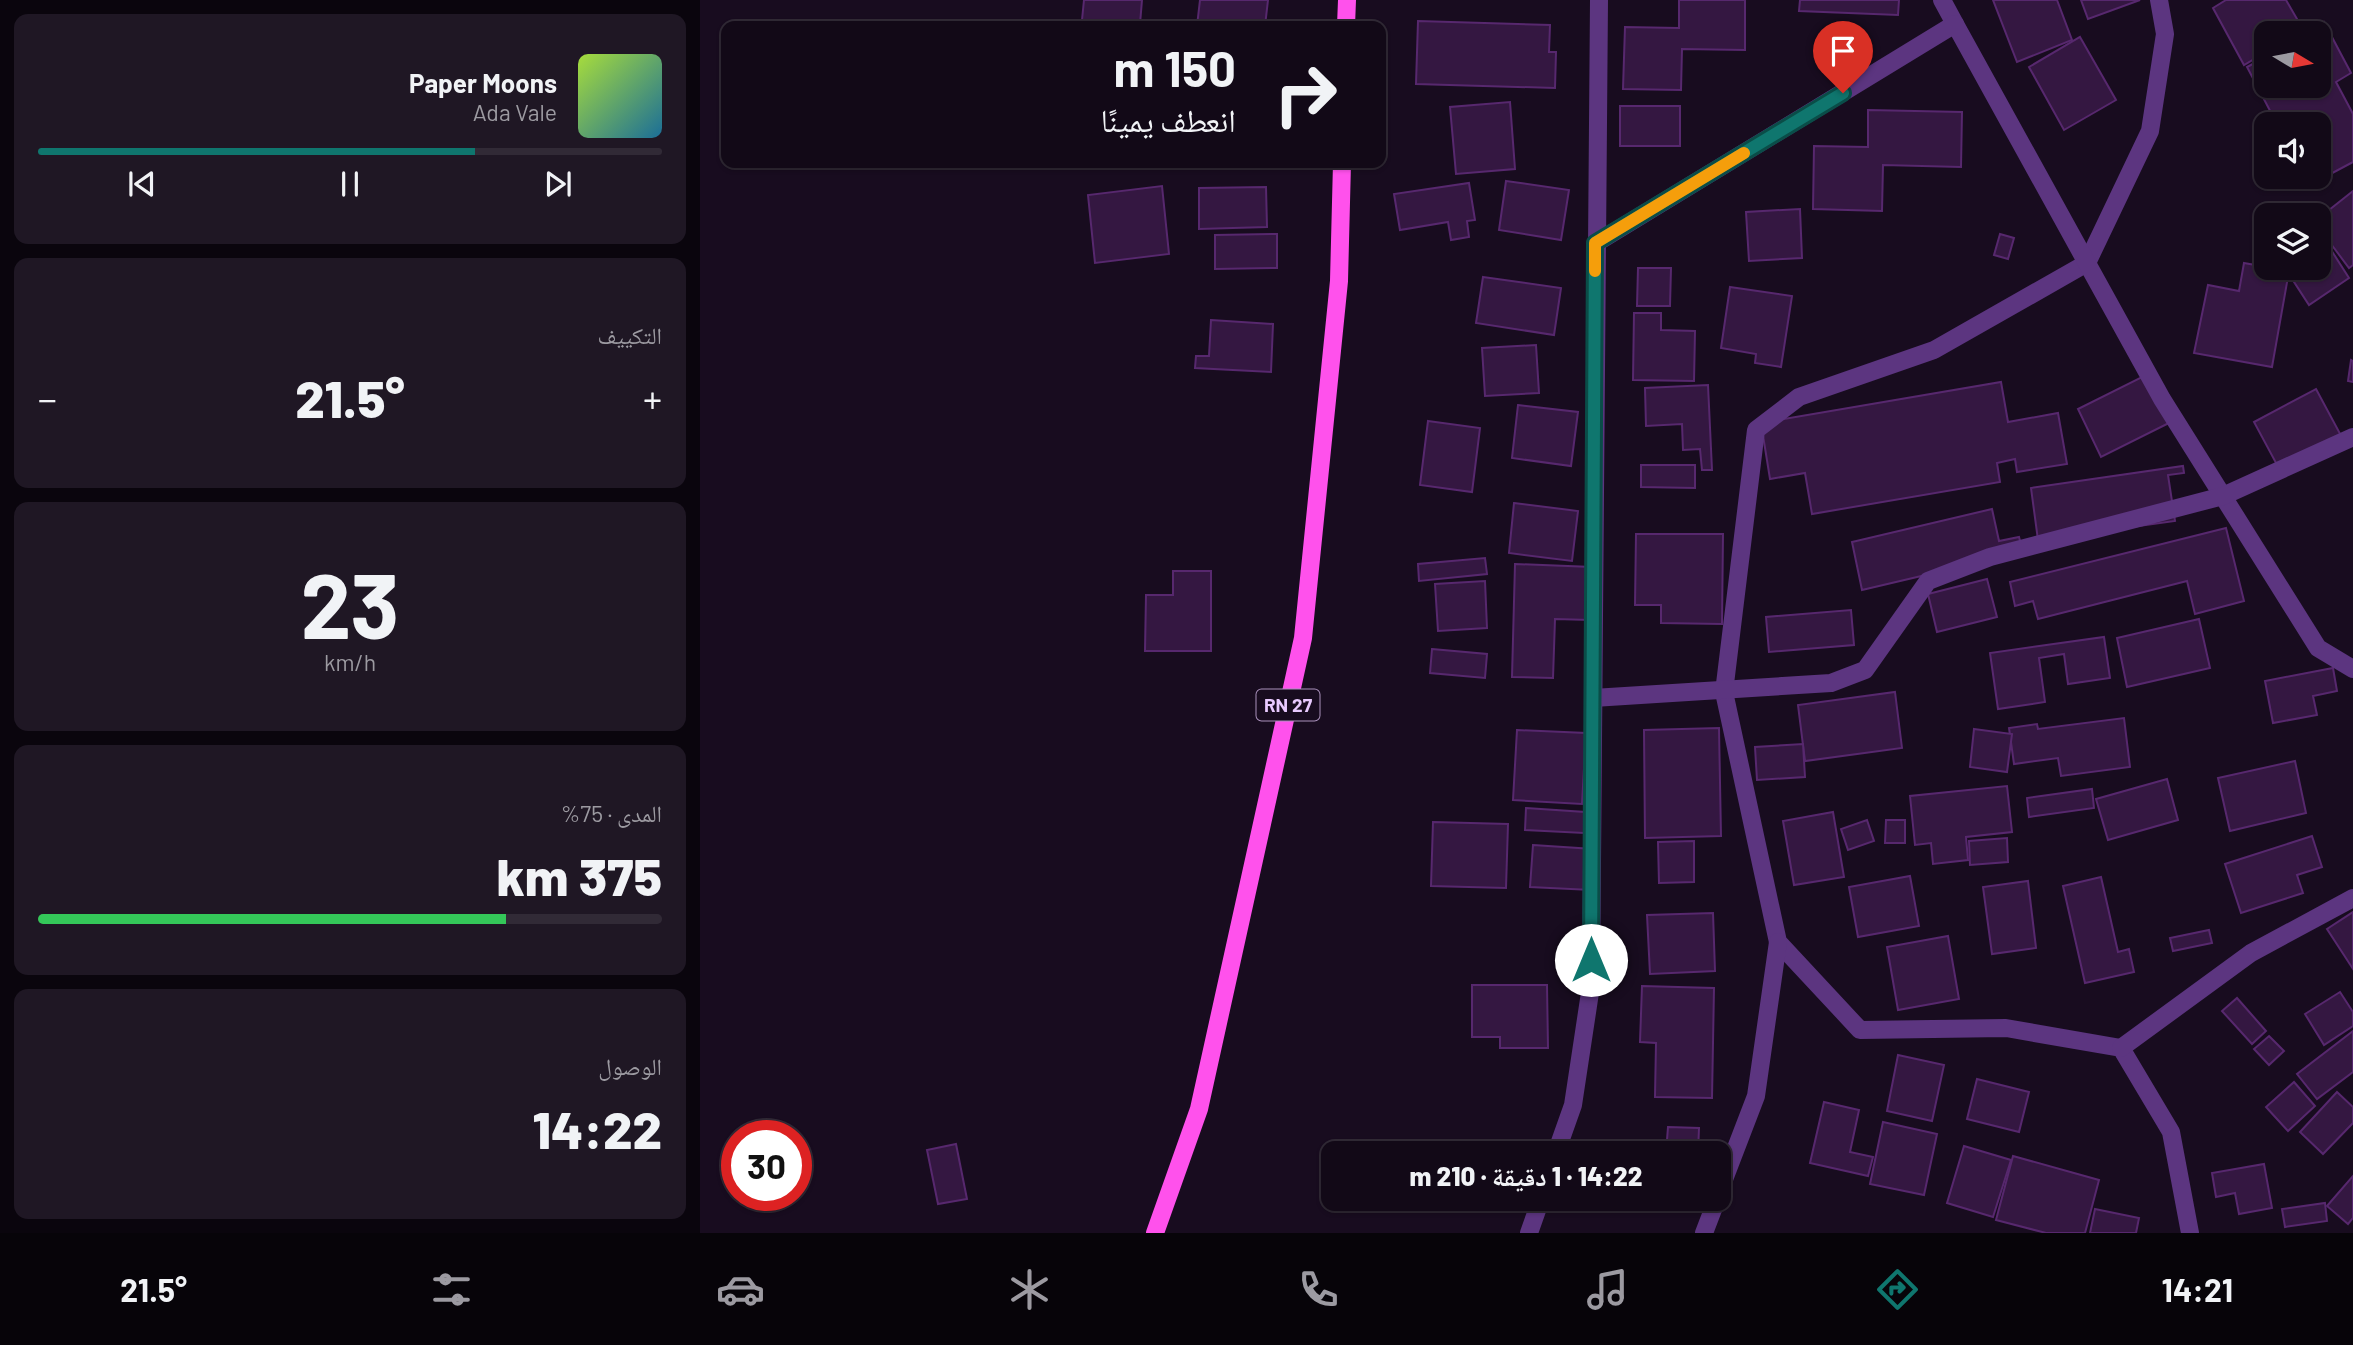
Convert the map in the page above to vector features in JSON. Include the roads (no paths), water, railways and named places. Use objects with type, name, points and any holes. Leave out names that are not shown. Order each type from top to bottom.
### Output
[{"type":"main road","points":[[1346,21],[1347,0]]},
{"type":"main road","name":"RN 27","points":[[1155,1233],[1199,1109],[1303,638],[1339,281],[1342,168]]},
{"type":"street","points":[[1560,1141],[1573,1105],[1591,986],[1599,0]]},
{"type":"street","points":[[1942,0],[2162,399],[2318,648],[2353,669]]},
{"type":"street","points":[[1731,1162],[1756,1096],[1778,942],[1724,692],[1756,430],[1799,397],[1934,350],[2087,263],[2150,131],[2165,34],[2159,0]]},
{"type":"street","points":[[1595,243],[1955,24]]},
{"type":"street","points":[[1593,698],[1724,692],[1830,683],[1865,670],[1928,581],[1990,557],[2223,496],[2353,437]]},
{"type":"street","points":[[1778,942],[1860,1030],[2006,1028],[2121,1048],[2251,953],[2353,898]]},
{"type":"street","points":[[2121,1048],[2171,1132],[2190,1233]]},
{"type":"street","points":[[1529,1233],[1537,1211]]},
{"type":"street","points":[[1704,1233],[1713,1211]]}]
